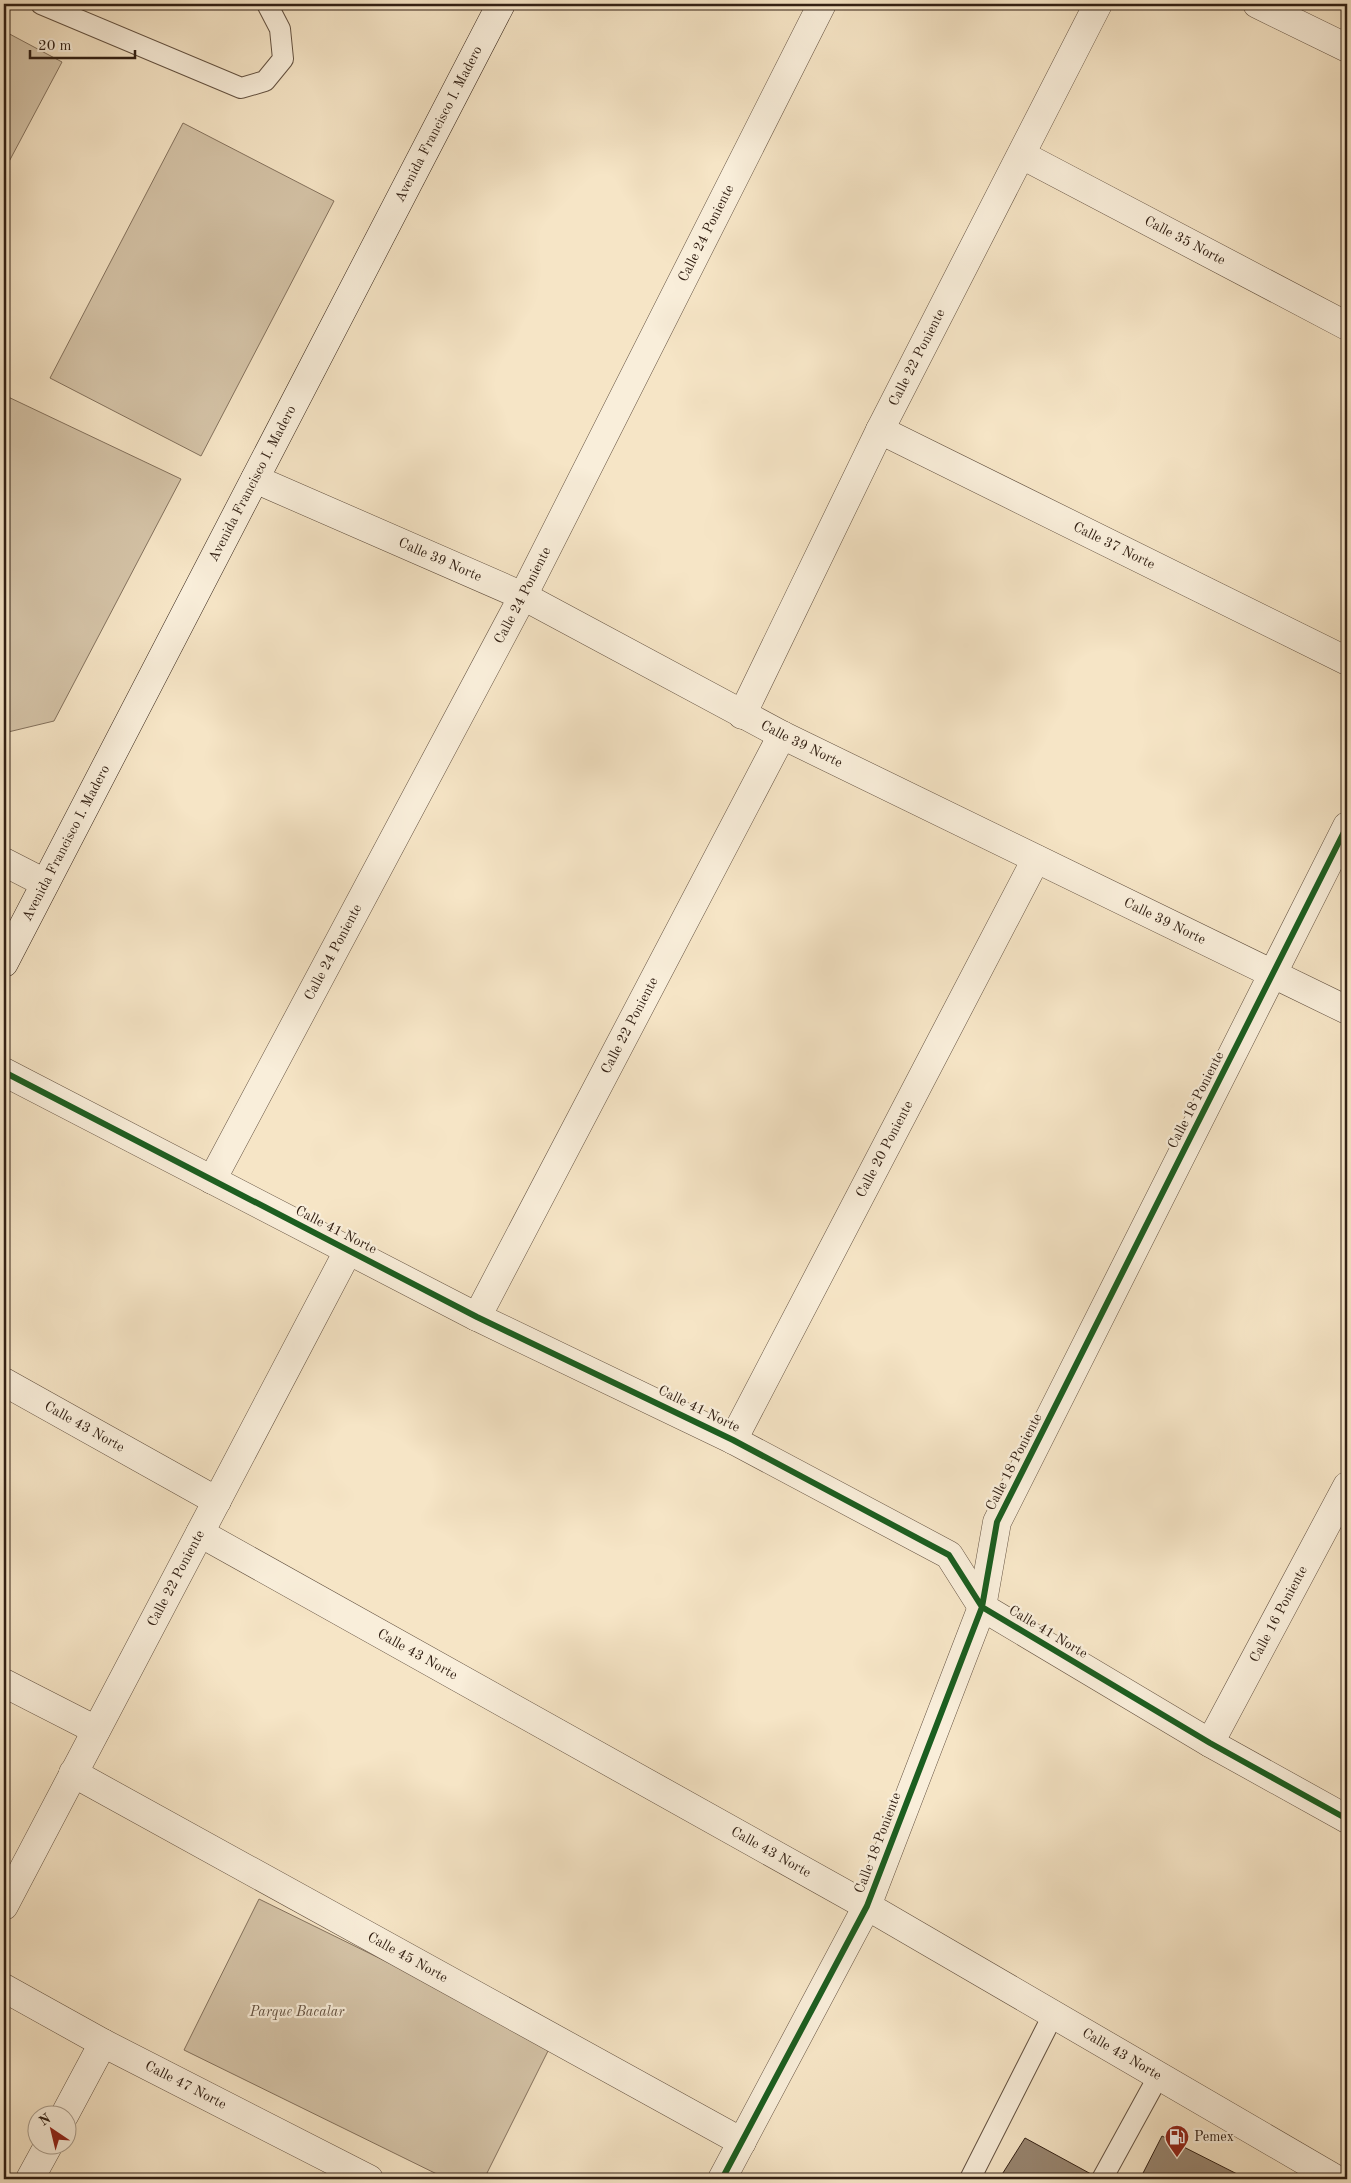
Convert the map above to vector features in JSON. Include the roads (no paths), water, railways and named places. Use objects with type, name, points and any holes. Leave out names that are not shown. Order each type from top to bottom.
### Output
[{"type":"street","name":"Avenida Francisco I. Madero","points":[[4,963],[501,4]]},
{"type":"street","name":"Calle 24 Poniente","points":[[212,1180],[523,596],[822,4]]},
{"type":"street","name":"Calle 22 Poniente","points":[[742,715],[880,430],[1098,4]]},
{"type":"street","points":[[1257,4],[1347,48]]},
{"type":"street","name":"Calle 35 Norte","points":[[1022,155],[1347,326]]},
{"type":"street","name":"Calle 37 Norte","points":[[880,430],[1347,661]]},
{"type":"street","name":"Calle 39 Norte","points":[[255,479],[523,596],[742,715],[1347,1010]]},
{"type":"street","name":"Calle 22 Poniente","points":[[477,1317],[782,735]]},
{"type":"street","name":"Calle 18 Poniente","points":[[722,2179],[867,1906],[982,1607],[998,1522],[1347,826]]},
{"type":"street","name":"Calle 20 Poniente","points":[[733,1440],[1036,859]]},
{"type":"street","points":[[4,862],[45,883]]},
{"type":"street","name":"Calle 41 Norte","points":[[4,1072],[477,1317],[733,1440],[949,1556],[982,1607],[1210,1743],[1347,1819]]},
{"type":"street","name":"Calle 22 Poniente","points":[[4,1906],[348,1251]]},
{"type":"street","name":"Calle 43 Norte","points":[[4,1382],[217,1501]]},
{"type":"street","name":"Calle 16 Poniente","points":[[1210,1743],[1347,1486]]},
{"type":"street","name":"Calle 43 Norte","points":[[200,1534],[867,1906],[1336,2179]]},
{"type":"street","points":[[4,1683],[96,1730]]},
{"type":"street","name":"Calle 45 Norte","points":[[73,1773],[742,2142]]},
{"type":"street","name":"Calle 47 Norte","points":[[4,1988],[102,2043],[360,2177]]},
{"type":"street","points":[[69,2106],[102,2043]]},
{"type":"street","points":[[30,2179],[43,2156]]},
{"type":"lane","points":[[41,4],[241,88],[264,81],[283,58],[280,29],[267,4]]},
{"type":"lane","points":[[970,2179],[1053,2015]]},
{"type":"lane","points":[[1102,2179],[1158,2077]]},
{"type":"place","name":"Pemex","points":[[1177,2158]]},
{"type":"park label","name":"Parque Bacalar","points":[[297,2012]]}]
